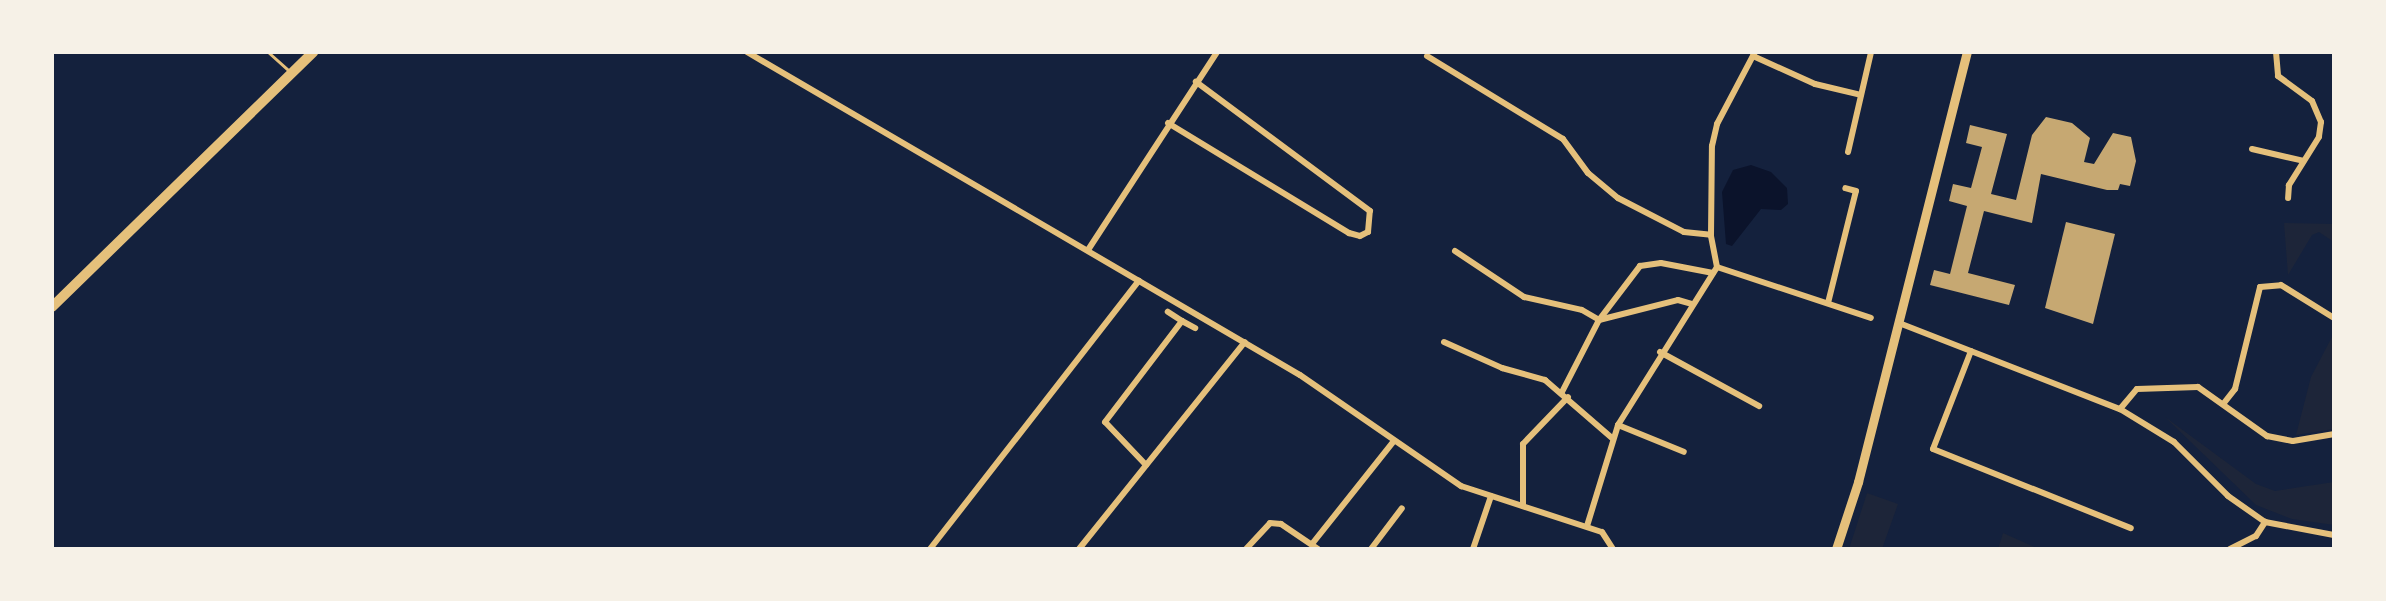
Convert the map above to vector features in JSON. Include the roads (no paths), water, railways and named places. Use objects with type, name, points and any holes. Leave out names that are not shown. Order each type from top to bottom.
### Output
[{"type":"main road","points":[[52,307],[313,52]]},
{"type":"main road","points":[[1836,549],[1899,323],[1967,52]]},
{"type":"street","points":[[747,52],[1245,342],[1461,486],[1602,532],[1613,549]]},
{"type":"street","points":[[1088,250],[1217,52]]},
{"type":"street","points":[[1848,152],[1871,52]]},
{"type":"street","points":[[2276,52],[2278,76],[2307,97],[2320,115],[2319,137],[2289,185],[2288,198]]},
{"type":"street","points":[[1587,526],[1618,425],[1660,352],[1715,270],[1711,235],[1717,124],[1754,54],[1815,84],[1861,95]]},
{"type":"street","points":[[1427,56],[1563,139],[1588,173],[1618,198],[1684,232],[1711,235]]},
{"type":"street","points":[[1168,123],[1349,233],[1360,236],[1368,232],[1370,211],[1196,82]]},
{"type":"street","points":[[2252,149],[2304,161]]},
{"type":"street","points":[[1828,303],[1856,191],[1845,188]]},
{"type":"street","points":[[1455,251],[1524,297],[1578,309],[1599,320],[1678,300],[1692,304]]},
{"type":"street","points":[[1523,506],[1523,444],[1565,394],[1599,320],[1640,266],[1672,264],[1715,270],[1871,318]]},
{"type":"street","points":[[930,549],[1139,281]]},
{"type":"street","points":[[2224,403],[2235,389],[2260,287],[2281,285],[2334,318]]},
{"type":"street","points":[[1168,312],[1195,328]]},
{"type":"street","points":[[1146,465],[1105,422],[1182,321]]},
{"type":"street","points":[[1899,323],[2120,409],[2174,442],[2228,496],[2265,522],[2334,535]]},
{"type":"street","points":[[1079,549],[1245,342]]},
{"type":"street","points":[[1444,342],[1502,368],[1545,380],[1565,394],[1592,425],[1612,438]]},
{"type":"street","points":[[1971,351],[1933,449],[2131,528]]},
{"type":"street","points":[[1660,352],[1759,406]]},
{"type":"street","points":[[2120,409],[2137,389],[2198,387],[2267,436],[2293,441],[2334,434]]},
{"type":"street","points":[[1618,425],[1684,452]]},
{"type":"street","points":[[1246,549],[1270,523],[1281,524],[1315,546],[1394,441]]},
{"type":"street","points":[[1473,549],[1491,496]]},
{"type":"street","points":[[1371,549],[1402,508]]},
{"type":"street","points":[[2230,549],[2256,536],[2265,522]]},
{"type":"lane","points":[[268,52],[291,73]]}]
